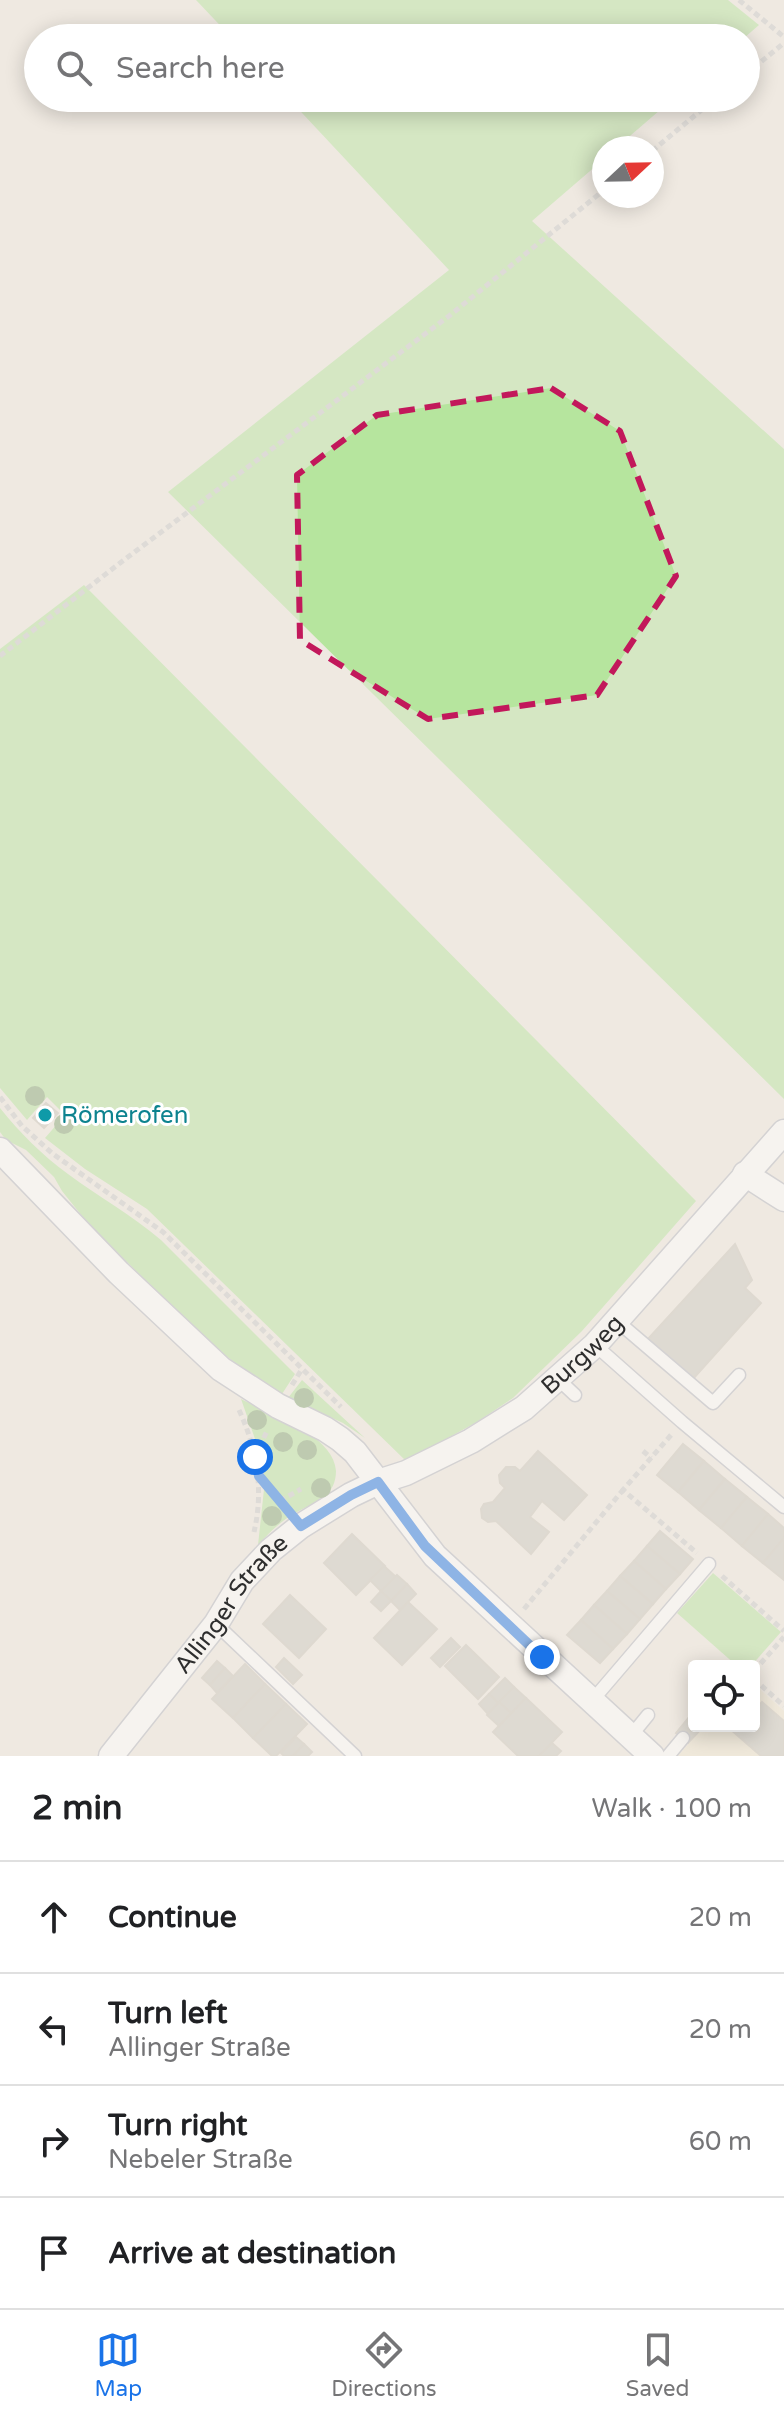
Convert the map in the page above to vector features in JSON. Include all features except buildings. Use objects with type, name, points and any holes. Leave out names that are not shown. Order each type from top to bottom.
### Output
[{"type":"street","name":"Burgweg","points":[[378,1482],[406,1473],[480,1436],[524,1408],[567,1387],[595,1345],[784,1132]]},
{"type":"street","points":[[0,1150],[119,1273],[221,1369],[278,1406],[340,1439],[355,1452],[425,1546],[509,1627],[652,1756]]},
{"type":"street","points":[[745,1174],[784,1199]]},
{"type":"street","name":"Allinger Straße","points":[[111,1756],[216,1624],[242,1581],[271,1550],[301,1526],[378,1482]]},
{"type":"lane","points":[[617,1321],[713,1403],[739,1375]]},
{"type":"lane","points":[[595,1345],[784,1507]]},
{"type":"lane","points":[[591,1702],[709,1564]]},
{"type":"lane","points":[[216,1624],[355,1756]]},
{"type":"lane","points":[[630,1737],[648,1715]]},
{"type":"lane","points":[[668,1756],[683,1738]]},
{"type":"path","points":[[739,0],[784,37]]},
{"type":"path","points":[[760,63],[784,43]]},
{"type":"path","points":[[664,141],[699,112]]},
{"type":"path","points":[[0,656],[449,316],[592,200]]},
{"type":"path","points":[[0,1097],[22,1126],[53,1154],[163,1232],[343,1409]]},
{"type":"path","points":[[237,1405],[255,1457],[260,1484],[257,1519],[242,1581]]},
{"type":"path","points":[[509,1627],[682,1422]]},
{"type":"path","points":[[643,1451],[651,1458]]},
{"type":"path","points":[[259,1476],[301,1526]]},
{"type":"path","points":[[280,1501],[301,1489]]},
{"type":"path","points":[[623,1490],[784,1634],[760,1660]]},
{"type":"path","points":[[760,1684],[784,1706]]},
{"type":"highlighted area","points":[[551,388],[620,431],[676,576],[597,695],[428,719],[300,640],[297,475],[377,415]]},
{"type":"shaded area","points":[[760,1689],[784,1711],[784,1756],[678,1756],[699,1732],[760,1732]]},
{"type":"green space","points":[[196,0],[728,0],[758,24],[219,24]]},
{"type":"green space","points":[[301,112],[658,112],[630,136],[592,136],[592,169],[532,221],[784,449],[784,1099],[168,492],[449,270]]},
{"type":"green space","points":[[84,585],[696,1201],[582,1331],[513,1398],[477,1422],[406,1461],[147,1209],[85,1169],[45,1138],[65,1115],[47,1097],[27,1120],[0,1088],[0,649]]},
{"type":"green space","points":[[0,1108],[49,1159],[161,1240],[295,1374],[282,1394],[210,1343],[90,1226],[54,1177],[26,1150],[6,1140],[0,1132]]},
{"type":"green space","points":[[302,1380],[365,1438],[343,1423],[288,1398]]},
{"type":"green space","points":[[241,1399],[283,1418],[312,1436],[332,1458],[336,1471],[333,1486],[326,1495],[286,1519],[258,1545],[265,1480],[261,1456]]},
{"type":"green space","points":[[713,1573],[781,1632],[756,1660],[730,1660],[677,1613]]},
{"type":"place","name":"Römerofen","points":[[45,1115]]},
{"type":"route","points":[[255,1457],[259,1476],[301,1526],[378,1482],[425,1546],[542,1657]]}]
